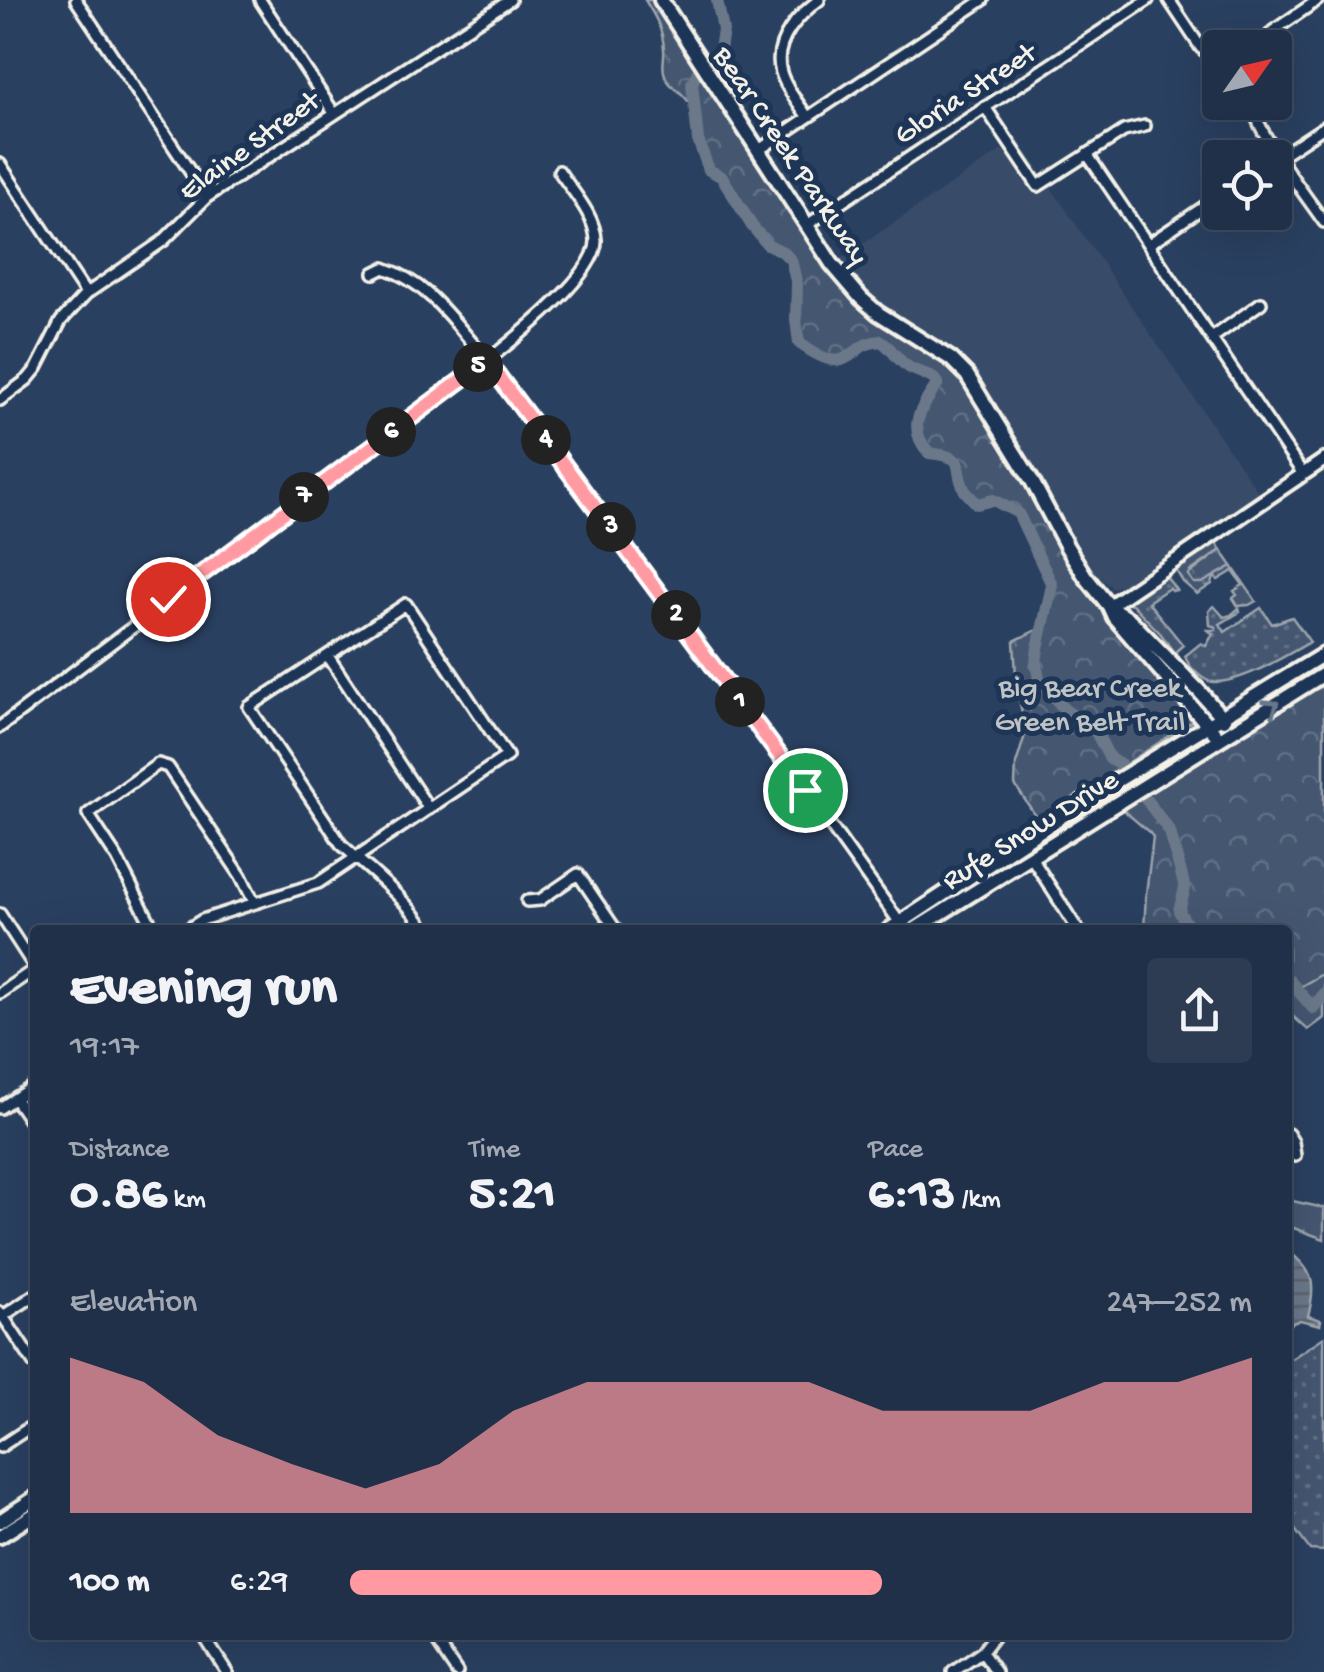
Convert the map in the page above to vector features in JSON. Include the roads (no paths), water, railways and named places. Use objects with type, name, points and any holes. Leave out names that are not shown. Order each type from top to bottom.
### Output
[{"type":"main road","name":"Bear Creek Parkway","points":[[661,0],[832,264],[878,313],[951,358],[967,375],[1114,618],[1208,724],[1226,734]]},
{"type":"main road","name":"Bear Creek Parkway","points":[[1109,606],[1130,620],[1221,716],[1226,734]]},
{"type":"main road","name":"Rufe Snow Drive","points":[[902,925],[1094,794],[1324,654]]},
{"type":"main road","name":"Rufe Snow Drive","points":[[922,925],[1324,674]]},
{"type":"main road","points":[[0,1521],[30,1501]]},
{"type":"main road","points":[[0,1536],[30,1517]]},
{"type":"street","points":[[76,0],[207,197]]},
{"type":"street","points":[[260,0],[334,112]]},
{"type":"street","name":"Elaine Street","points":[[0,400],[37,368],[60,321],[86,294],[163,241],[207,197],[510,0]]},
{"type":"street","points":[[806,116],[781,73],[778,55],[782,40],[797,19],[819,0]]},
{"type":"street","points":[[759,150],[983,0]]},
{"type":"street","name":"Gloria Street","points":[[807,224],[1148,0]]},
{"type":"street","points":[[1169,0],[1202,49]]},
{"type":"street","points":[[1273,30],[1318,0]]},
{"type":"street","points":[[986,107],[1038,186],[1124,131],[1145,126]]},
{"type":"street","points":[[1292,148],[1324,127]]},
{"type":"street","points":[[1088,154],[1303,474]]},
{"type":"street","points":[[0,164],[86,294]]},
{"type":"street","points":[[0,726],[487,361],[542,315],[593,259],[596,242],[587,213],[559,171]]},
{"type":"street","points":[[1292,178],[1324,222]]},
{"type":"street","points":[[1148,244],[1202,208]]},
{"type":"street","points":[[374,273],[384,268],[414,283],[445,310],[487,361],[805,790],[896,925]]},
{"type":"street","points":[[1212,338],[1262,303]]},
{"type":"street","points":[[1109,606],[1324,460]]},
{"type":"street","points":[[194,925],[318,883],[356,858],[429,809],[507,756],[406,604],[249,707],[341,844],[356,858],[411,906],[423,925]]},
{"type":"street","points":[[328,656],[429,809]]},
{"type":"street","points":[[151,925],[117,858],[88,814],[158,764],[168,767],[241,876],[254,902]]},
{"type":"street","points":[[1031,856],[1075,925]]},
{"type":"street","points":[[527,900],[540,900],[578,874],[612,925]]},
{"type":"street","points":[[0,914],[30,960]]},
{"type":"street","points":[[0,992],[30,971]]},
{"type":"street","points":[[0,1108],[30,1088]]},
{"type":"street","points":[[16,1098],[30,1120]]},
{"type":"street","points":[[1292,1140],[1295,1156]]},
{"type":"street","points":[[30,1298],[1,1314],[30,1357]]},
{"type":"street","points":[[0,1447],[30,1427]]},
{"type":"street","points":[[206,1640],[227,1672]]},
{"type":"street","points":[[435,1640],[457,1672]]},
{"type":"street","points":[[953,1672],[982,1652],[991,1640]]},
{"type":"street","points":[[982,1652],[996,1672]]},
{"type":"waterway","points":[[717,0],[723,30],[720,50],[699,70],[692,83],[698,140],[709,170],[722,177],[767,244],[791,260],[797,285],[799,343],[821,356],[839,360],[881,341],[911,369],[938,383],[919,417],[917,426],[922,443],[929,453],[955,460],[965,491],[977,504],[993,500],[1018,513],[1052,585],[1038,648],[1039,679],[1064,709],[1096,732],[1110,759],[1121,765],[1170,832],[1185,888],[1179,911],[1187,925]]},
{"type":"waterway","points":[[1298,988],[1324,973]]},
{"type":"waterway","points":[[1292,984],[1313,1008],[1324,994]]},
{"type":"park label","name":"Big Bear Creek Green Belt Trail","points":[[1090,703]]}]
